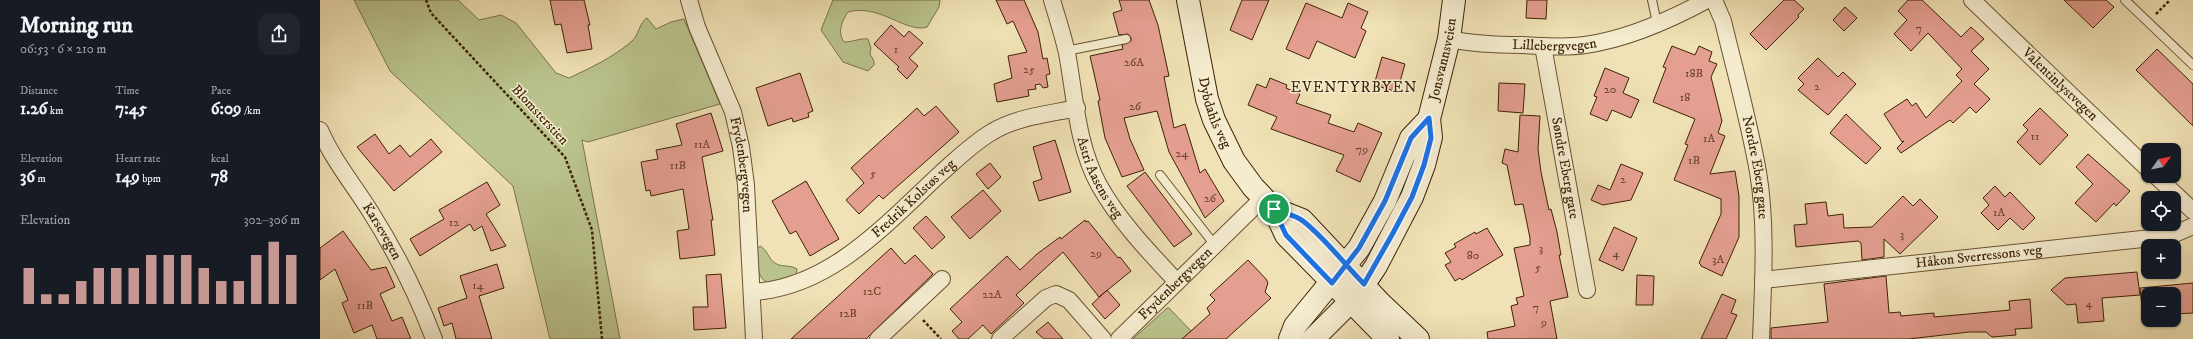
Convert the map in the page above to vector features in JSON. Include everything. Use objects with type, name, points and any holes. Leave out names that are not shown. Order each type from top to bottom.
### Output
[{"type":"street","name":"Frydenbergvegen","points":[[689,0],[697,28],[733,112],[741,147],[746,185],[754,339]]},
{"type":"street","name":"Astri Aasens veg","points":[[1052,0],[1066,51],[1089,162],[1099,185],[1127,225],[1177,282]]},
{"type":"street","name":"Dybdahls veg","points":[[1188,0],[1207,99],[1214,120],[1234,161],[1269,204],[1286,235],[1388,339]]},
{"type":"street","name":"Jonsvannsveien","points":[[1313,339],[1351,301],[1364,284],[1412,197],[1424,165],[1431,138],[1429,118],[1449,39],[1454,0]]},
{"type":"street","name":"Lillebergvegen","points":[[1449,39],[1480,44],[1584,46],[1618,38],[1657,23],[1707,0]]},
{"type":"street","name":"Nordre Eberg gate","points":[[1714,0],[1722,21],[1758,173],[1762,211],[1763,280],[1761,339]]},
{"type":"street","name":"Valentinlystvegen","points":[[1972,0],[2141,162]]},
{"type":"street","name":"Søndre Eberg gate","points":[[1543,46],[1587,290]]},
{"type":"street","name":"Fredrik Kolstøs veg","points":[[752,292],[774,290],[797,284],[832,266],[865,244],[967,150],[993,131],[1012,123],[1077,108]]},
{"type":"street","name":"Jonsvannsveien","points":[[1290,339],[1295,326],[1346,266],[1359,248],[1385,201],[1411,138],[1429,118]]},
{"type":"street","name":"Karsevegen","points":[[320,130],[336,163],[369,210],[401,264],[412,286],[434,339]]},
{"type":"street","points":[[2163,183],[2193,211]]},
{"type":"street","name":"Frydenbergvegen","points":[[1119,339],[1214,244],[1269,204]]},
{"type":"street","points":[[1269,204],[1302,220],[1418,339]]},
{"type":"street","name":"Håkon Sverressons veg","points":[[1763,280],[2170,236],[2193,226]]},
{"type":"street","points":[[878,339],[942,279]]},
{"type":"street","points":[[1000,339],[1046,298],[1056,294],[1069,300],[1103,339]]},
{"type":"lane","points":[[1652,0],[1657,23]]},
{"type":"lane","points":[[2125,0],[2193,65]]},
{"type":"lane","points":[[1066,51],[1126,39]]},
{"type":"lane","name":"Frydenbergvegen","points":[[1160,175],[1214,244]]},
{"type":"path","name":"Blomsterstien","points":[[426,0],[432,13],[565,157],[592,230],[602,339]]},
{"type":"path","points":[[2148,22],[2170,0]]},
{"type":"path","points":[[912,308],[941,339]]},
{"type":"green space","points":[[354,0],[458,0],[479,20],[501,15],[516,23],[556,73],[569,78],[602,62],[625,47],[636,36],[642,23],[647,18],[656,29],[671,22],[684,19],[720,104],[588,142],[582,140],[620,339],[550,339],[513,186],[390,71]]},
{"type":"green space","points":[[833,0],[940,0],[939,7],[927,27],[919,28],[911,26],[871,12],[859,10],[848,12],[841,27],[842,38],[844,42],[868,39],[871,48],[870,54],[874,61],[874,65],[868,71],[843,62],[821,30]]},
{"type":"green space","points":[[760,246],[775,263],[797,269],[796,276],[776,282],[764,280],[758,270],[757,249]]},
{"type":"green space","points":[[1167,308],[1169,308],[1191,331],[1182,339],[1133,339]]},
{"type":"building","points":[[550,0],[584,0],[590,25],[588,25],[592,49],[567,53],[561,24],[555,25]]},
{"type":"building","points":[[996,0],[1024,0],[1038,32],[1043,59],[1047,58],[1050,74],[1046,75],[1048,87],[1043,88],[1040,84],[1035,85],[1036,89],[1028,90],[1029,96],[997,102],[994,84],[1012,78],[1008,56],[1027,52],[1013,21],[1007,24]]},
{"type":"building","points":[[1119,0],[1149,0],[1158,25],[1169,76],[1164,77],[1174,128],[1185,124],[1200,173],[1205,169],[1224,201],[1205,218],[1169,152],[1157,111],[1124,118],[1130,139],[1144,170],[1122,177],[1105,138],[1098,101],[1100,100],[1090,56],[1123,49],[1122,45],[1131,41],[1128,34],[1119,35],[1113,13],[1122,10]]},
{"type":"building","points":[[1242,0],[1269,0],[1252,40],[1230,30]]},
{"type":"building","points":[[1527,0],[1547,0],[1546,19],[1526,18]]},
{"type":"building","points":[[1784,0],[1794,0],[1804,9],[1798,15],[1799,17],[1766,50],[1750,34]]},
{"type":"building","points":[[1908,0],[1922,0],[1961,37],[1971,27],[1984,39],[1971,51],[1989,69],[1974,84],[1990,99],[1976,113],[1970,107],[1953,123],[1950,120],[1901,153],[1897,148],[1904,141],[1902,142],[1884,114],[1907,99],[1912,106],[1916,103],[1926,118],[1962,81],[1956,75],[1962,69],[1928,33],[1911,51],[1894,34],[1907,20],[1898,11]]},
{"type":"building","points":[[2064,0],[2106,0],[2114,7],[2093,28]]},
{"type":"building","points":[[1306,3],[1342,18],[1348,3],[1368,12],[1361,28],[1366,31],[1355,58],[1317,41],[1309,59],[1286,49]]},
{"type":"building","points":[[1845,7],[1857,18],[1844,31],[1833,20]]},
{"type":"building","points":[[891,25],[904,37],[909,31],[923,43],[909,58],[918,66],[907,79],[897,69],[899,67],[874,44]]},
{"type":"building","points":[[1672,46],[1695,55],[1699,46],[1712,52],[1709,61],[1717,64],[1711,77],[1722,121],[1718,133],[1725,136],[1710,174],[1735,171],[1739,196],[1739,237],[1722,276],[1701,266],[1699,263],[1721,214],[1721,199],[1674,180],[1688,145],[1685,144],[1695,119],[1653,102],[1666,68],[1663,67]]},
{"type":"building","points":[[2157,49],[2193,84],[2193,126],[2136,70]]},
{"type":"building","points":[[1382,57],[1405,64],[1397,92],[1374,85]]},
{"type":"building","points":[[1818,58],[1838,77],[1843,72],[1856,84],[1828,115],[1798,90],[1804,84],[1798,78]]},
{"type":"building","points":[[1605,68],[1629,78],[1623,93],[1639,100],[1631,118],[1612,110],[1607,121],[1590,114],[1597,97],[1594,96]]},
{"type":"building","points":[[800,73],[813,111],[808,113],[809,117],[793,122],[792,118],[768,126],[756,88]]},
{"type":"building","points":[[1270,78],[1287,85],[1286,88],[1300,94],[1296,103],[1331,115],[1328,123],[1354,132],[1358,123],[1382,133],[1360,182],[1336,171],[1344,155],[1271,129],[1277,117],[1248,105],[1257,84],[1266,88]]},
{"type":"building","points":[[1499,83],[1525,84],[1523,113],[1498,111]]},
{"type":"building","points":[[936,106],[959,132],[883,199],[879,195],[859,214],[846,200],[864,183],[851,168],[917,108],[924,116]]},
{"type":"building","points":[[2040,108],[2068,135],[2040,165],[2017,142],[2028,130],[2023,125]]},
{"type":"building","points":[[711,113],[723,151],[702,157],[713,220],[711,220],[715,255],[680,259],[677,231],[689,229],[683,189],[651,196],[650,190],[646,191],[641,162],[658,159],[656,150],[682,145],[676,124]]},
{"type":"building","points":[[1846,114],[1881,148],[1866,164],[1830,133]]},
{"type":"building","points":[[1520,115],[1540,116],[1538,149],[1541,172],[1549,210],[1551,209],[1557,232],[1561,255],[1559,255],[1568,297],[1550,301],[1557,339],[1488,339],[1487,332],[1515,326],[1511,306],[1518,304],[1516,298],[1524,296],[1514,248],[1530,245],[1530,238],[1523,204],[1515,205],[1507,165],[1502,163],[1505,149],[1518,152]]},
{"type":"building","points":[[375,134],[389,154],[400,145],[410,157],[431,139],[442,152],[394,191],[357,147]]},
{"type":"building","points":[[1055,140],[1071,192],[1039,201],[1033,182],[1042,179],[1033,147]]},
{"type":"building","points":[[2088,154],[2130,191],[2116,206],[2114,203],[2096,222],[2075,203],[2093,184],[2076,167]]},
{"type":"building","points":[[990,163],[1001,177],[988,189],[976,174]]},
{"type":"building","points":[[1621,164],[1643,173],[1631,200],[1603,205],[1591,200],[1598,185],[1610,190]]},
{"type":"building","points":[[1145,172],[1192,234],[1174,247],[1127,186]]},
{"type":"building","points":[[806,181],[839,239],[810,256],[796,231],[790,234],[772,201]]},
{"type":"building","points":[[487,182],[500,205],[486,214],[506,246],[491,251],[482,226],[474,231],[470,224],[420,256],[410,239],[444,219],[439,210]]},
{"type":"building","points":[[1995,186],[2005,197],[2010,192],[2035,218],[2023,230],[2010,218],[1998,230],[1981,213],[1989,205],[1983,198]]},
{"type":"building","points":[[983,190],[1001,211],[970,239],[951,217]]},
{"type":"building","points":[[1903,196],[1913,206],[1920,199],[1938,217],[1900,254],[1884,239],[1884,257],[1862,260],[1861,243],[1858,241],[1796,247],[1794,225],[1807,224],[1805,204],[1826,202],[1828,216],[1843,214],[1844,228],[1872,227]]},
{"type":"building","points":[[926,216],[945,237],[932,249],[913,228]]},
{"type":"building","points":[[1085,220],[1086,222],[1088,221],[1118,258],[1120,257],[1131,271],[1099,297],[1063,252],[1016,295],[1024,303],[991,334],[983,325],[968,339],[959,339],[952,331],[962,322],[950,309],[1007,256],[1020,270],[1037,254],[1060,237],[1061,239]]},
{"type":"building","points":[[1614,227],[1637,238],[1623,271],[1599,260]]},
{"type":"building","points":[[1487,228],[1503,255],[1462,280],[1460,278],[1455,281],[1445,265],[1451,262],[1445,253],[1456,247],[1454,244],[1475,232],[1476,234]]},
{"type":"building","points":[[343,231],[371,270],[386,267],[395,287],[380,294],[392,321],[402,317],[411,339],[377,339],[372,325],[354,333],[342,303],[348,300],[335,269],[320,280],[320,248]]},
{"type":"building","points":[[891,248],[905,264],[915,255],[933,274],[866,339],[791,339]]},
{"type":"building","points":[[1248,260],[1266,279],[1268,283],[1265,292],[1271,298],[1226,339],[1182,339],[1210,314],[1207,308],[1215,300],[1210,295]]},
{"type":"building","points":[[497,264],[504,288],[479,296],[492,339],[456,339],[452,323],[444,326],[438,308],[467,298],[460,276]]},
{"type":"building","points":[[2137,272],[2140,295],[2102,298],[2104,321],[2078,323],[2076,304],[2067,305],[2051,290],[2065,278]]},
{"type":"building","points":[[721,274],[726,328],[694,330],[693,307],[708,307],[706,275]]},
{"type":"building","points":[[1637,275],[1654,276],[1653,305],[1636,305]]},
{"type":"building","points":[[1886,276],[1889,313],[1900,312],[1901,316],[1934,313],[1934,317],[2010,310],[2009,301],[2030,299],[2032,328],[2015,329],[2016,335],[1992,337],[1986,332],[1969,332],[1909,339],[1771,339],[1771,328],[1828,322],[1824,284]]},
{"type":"building","points":[[2193,283],[2193,313],[2181,314],[2181,287],[2151,287]]},
{"type":"building","points":[[1107,290],[1120,305],[1105,319],[1092,304]]},
{"type":"building","points":[[1722,294],[1736,300],[1731,313],[1737,315],[1726,339],[1701,339]]},
{"type":"building","points":[[1048,322],[1063,339],[1044,339],[1036,332]]},
{"type":"district","name":"EVENTYRBYEN","points":[[1354,87]]},
{"type":"route","points":[[1274,209],[1286,235],[1332,283],[1346,266],[1366,237],[1385,201],[1411,138],[1429,118],[1431,138],[1424,165],[1412,197],[1376,266],[1364,284],[1346,266],[1327,245],[1302,220],[1274,209]]}]
